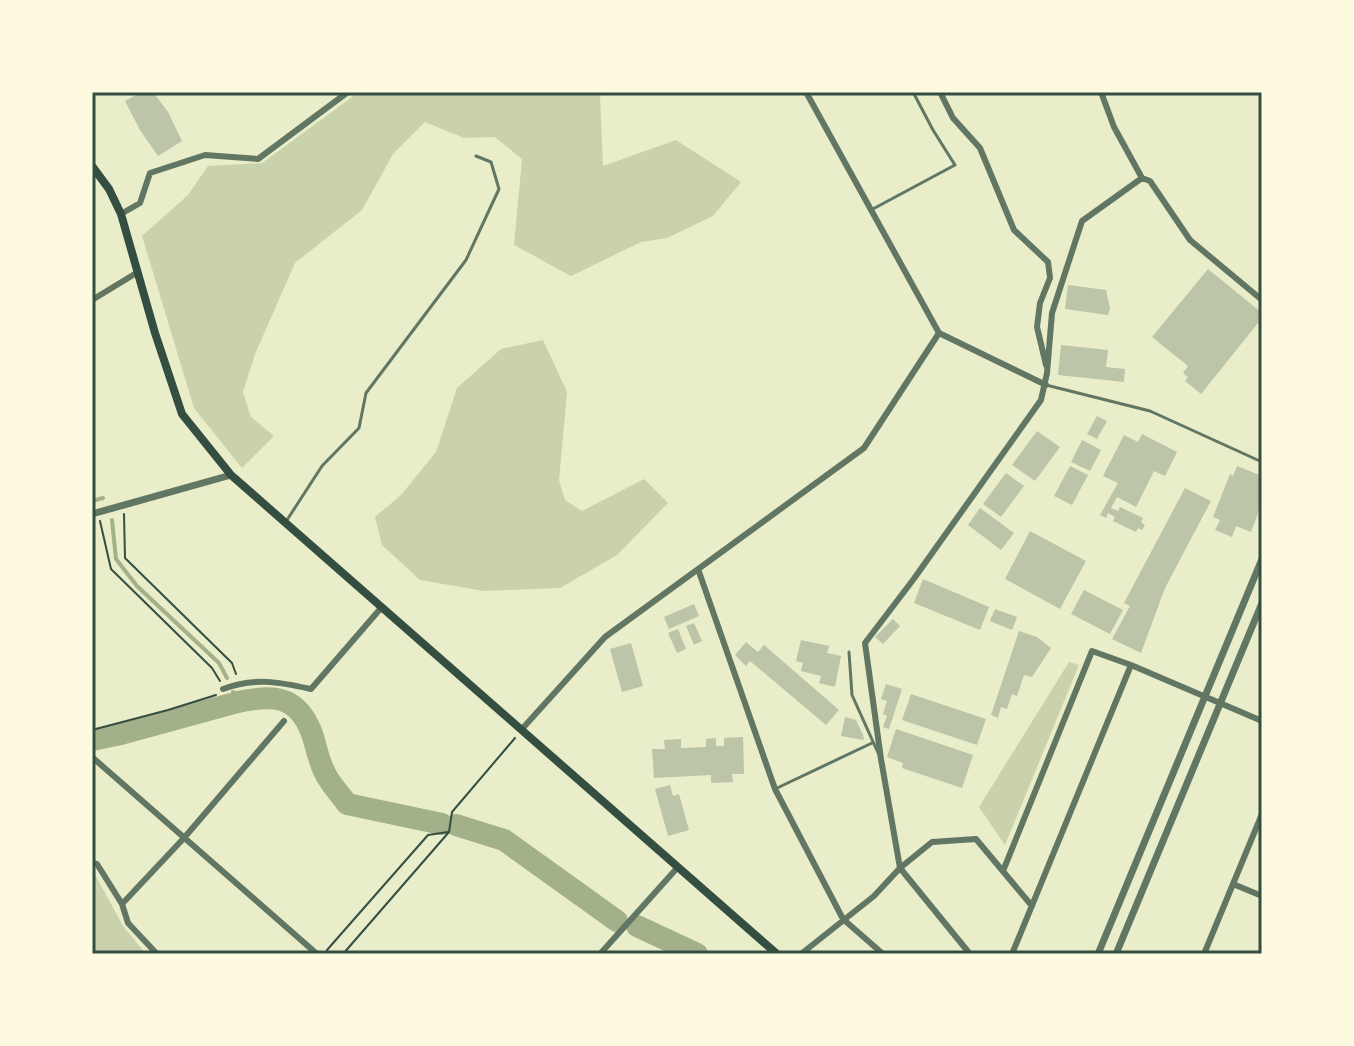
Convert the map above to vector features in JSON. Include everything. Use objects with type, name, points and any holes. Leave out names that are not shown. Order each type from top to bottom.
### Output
[{"type":"main road","points":[[92,166],[109,189],[121,214],[182,414],[231,475],[777,954]]},
{"type":"street","points":[[121,214],[140,203],[150,173],[205,155],[258,159],[348,92]]},
{"type":"street","points":[[806,92],[939,333],[1046,385]]},
{"type":"street","points":[[940,92],[953,118],[980,148],[1014,230],[1048,262],[1050,278],[1040,303],[1037,327],[1047,373]]},
{"type":"street","points":[[1101,92],[1114,127],[1142,178],[1150,181],[1190,240],[1262,300]]},
{"type":"street","points":[[970,954],[900,868],[865,643],[1041,400],[1046,385],[1052,313],[1082,221],[1142,178]]},
{"type":"street","points":[[92,300],[138,272]]},
{"type":"street","points":[[522,729],[605,637],[864,448],[939,333]]},
{"type":"street","points":[[95,513],[231,475]]},
{"type":"street","points":[[1098,954],[1262,559]]},
{"type":"street","points":[[698,569],[775,789],[843,919],[883,954]]},
{"type":"street","points":[[1116,954],[1262,603]]},
{"type":"street","points":[[223,689],[238,683],[275,681],[311,689],[381,608]]},
{"type":"street","points":[[1003,871],[1092,651],[1262,721]]},
{"type":"street","points":[[1012,954],[1131,665]]},
{"type":"street","points":[[122,904],[184,838],[284,721]]},
{"type":"street","points":[[92,757],[317,954]]},
{"type":"street","points":[[1204,954],[1262,814]]},
{"type":"street","points":[[801,954],[874,896],[900,868],[932,842],[976,839],[1032,906]]},
{"type":"street","points":[[92,863],[97,864],[122,904],[128,923],[157,954]]},
{"type":"street","points":[[600,954],[678,867]]},
{"type":"street","points":[[1233,884],[1262,896]]},
{"type":"lane","points":[[871,210],[955,165],[913,92]]},
{"type":"lane","points":[[285,523],[322,466],[359,428],[366,393],[466,260],[499,189],[491,162],[476,156]]},
{"type":"lane","points":[[1046,385],[1150,411],[1262,462]]},
{"type":"lane","points":[[849,652],[852,695],[881,759]]},
{"type":"lane","points":[[775,789],[872,743]]},
{"type":"path","points":[[121,506],[125,515],[125,558],[232,663],[238,683]]},
{"type":"path","points":[[92,730],[168,710],[221,693],[223,689],[212,668],[111,569],[95,513]]},
{"type":"path","points":[[343,954],[449,832],[452,812],[522,729]]},
{"type":"path","points":[[323,954],[428,835],[449,832]]},
{"type":"green space","points":[[359,92],[608,92],[600,96],[603,166],[676,140],[741,182],[713,216],[667,238],[641,242],[571,276],[514,245],[522,159],[495,137],[464,138],[425,122],[393,154],[362,210],[295,263],[255,354],[243,392],[251,417],[274,436],[242,468],[194,408],[142,236],[188,195],[208,166],[262,163]]},
{"type":"green space","points":[[543,340],[567,392],[559,480],[565,500],[582,511],[644,479],[668,503],[617,555],[560,588],[484,591],[420,580],[382,545],[375,517],[401,495],[436,452],[457,388],[501,349]]},
{"type":"green space","points":[[1069,662],[1079,665],[1005,845],[979,807]]},
{"type":"green space","points":[[92,869],[123,926],[146,954],[92,954]]},
{"type":"building","points":[[141,92],[153,92],[168,112],[182,141],[158,156],[125,101]]},
{"type":"building","points":[[1208,269],[1262,313],[1262,327],[1258,323],[1201,394],[1185,381],[1188,377],[1183,373],[1188,366],[1152,337]]},
{"type":"building","points":[[1068,285],[1106,290],[1110,308],[1108,315],[1065,309]]},
{"type":"building","points":[[1061,345],[1108,350],[1106,367],[1125,369],[1124,382],[1058,375]]},
{"type":"building","points":[[1097,416],[1107,421],[1097,439],[1087,434]]},
{"type":"building","points":[[1037,431],[1060,447],[1035,481],[1012,465]]},
{"type":"building","points":[[1142,434],[1177,452],[1165,476],[1154,471],[1136,507],[1117,497],[1111,508],[1118,511],[1120,507],[1143,518],[1141,522],[1145,525],[1136,532],[1113,521],[1115,517],[1108,513],[1106,518],[1100,515],[1118,483],[1103,476],[1124,435],[1138,442]]},
{"type":"building","points":[[1082,440],[1101,450],[1090,471],[1071,462]]},
{"type":"building","points":[[1070,466],[1088,475],[1072,505],[1054,496]]},
{"type":"building","points":[[1237,466],[1262,476],[1262,503],[1251,532],[1236,526],[1232,537],[1215,530],[1220,520],[1213,517],[1230,474],[1233,476]]},
{"type":"building","points":[[1006,473],[1024,486],[1001,517],[983,504]]},
{"type":"building","points":[[1185,488],[1211,501],[1165,588],[1141,653],[1112,639],[1130,606],[1124,603]]},
{"type":"building","points":[[980,508],[1014,533],[1001,550],[968,525]]},
{"type":"building","points":[[1030,531],[1086,561],[1060,609],[1005,579]]},
{"type":"building","points":[[923,579],[989,607],[980,630],[914,603]]},
{"type":"building","points":[[1084,590],[1123,610],[1110,634],[1071,614]]},
{"type":"building","points":[[694,604],[699,616],[669,629],[664,617]]},
{"type":"building","points":[[995,609],[1017,617],[1012,630],[990,621]]},
{"type":"building","points":[[893,619],[900,626],[883,644],[875,637]]},
{"type":"building","points":[[694,623],[702,641],[694,645],[686,626]]},
{"type":"building","points":[[678,629],[686,649],[677,653],[668,633]]},
{"type":"building","points":[[1019,631],[1037,637],[1051,648],[1032,677],[1024,675],[1017,696],[1012,694],[1007,709],[1001,707],[998,718],[991,715]]},
{"type":"building","points":[[801,640],[829,646],[827,653],[841,656],[835,687],[819,683],[821,676],[801,671],[803,663],[796,661]]},
{"type":"building","points":[[746,642],[758,652],[764,645],[839,710],[826,725],[750,661],[746,666],[735,655]]},
{"type":"building","points":[[631,643],[643,686],[622,692],[610,649]]},
{"type":"building","points":[[886,684],[902,689],[889,729],[883,727],[887,701],[881,699]]},
{"type":"building","points":[[911,694],[986,719],[977,745],[902,720]]},
{"type":"building","points":[[845,717],[856,720],[864,740],[841,736]]},
{"type":"building","points":[[896,729],[973,755],[962,788],[902,768],[903,763],[887,757]]},
{"type":"building","points":[[743,737],[744,774],[732,774],[733,782],[711,783],[711,775],[654,778],[652,749],[665,749],[664,740],[681,739],[681,748],[706,747],[706,739],[716,738],[716,746],[724,746],[724,738]]},
{"type":"building","points":[[670,785],[673,796],[679,794],[689,830],[668,836],[655,789]]},
{"type":"waterway","points":[[92,501],[103,498]]},
{"type":"waterway","points":[[112,520],[116,559],[137,586],[219,663],[227,678]]},
{"type":"waterway","points":[[233,692],[238,702]]},
{"type":"waterway","points":[[92,740],[238,702],[261,698],[281,700],[298,710],[305,719],[325,773],[347,804],[442,824]]},
{"type":"waterway","points":[[456,825],[504,840],[617,921]]},
{"type":"waterway","points":[[637,926],[697,954]]}]
